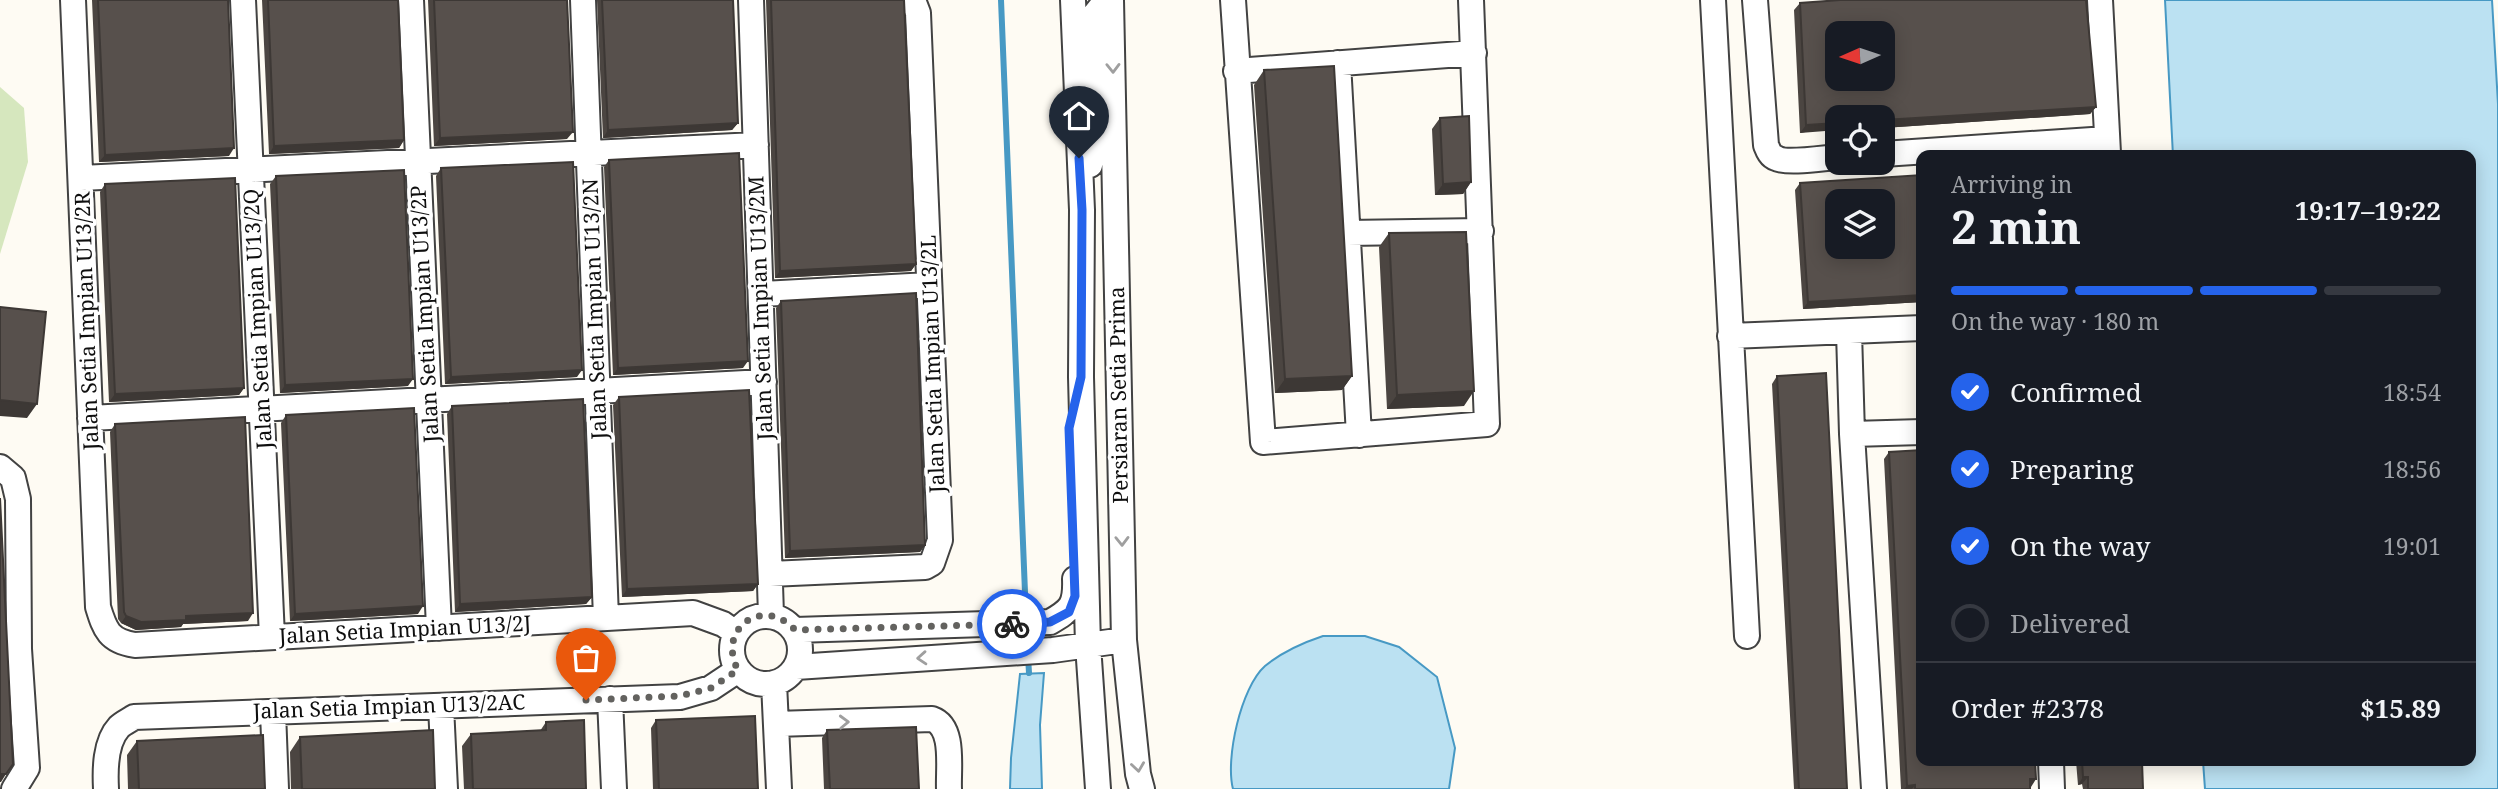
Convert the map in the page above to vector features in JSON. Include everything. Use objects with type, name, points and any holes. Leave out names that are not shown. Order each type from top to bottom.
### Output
[{"type":"street","name":"Jalan Setia Impian U13/2R","points":[[73,0],[98,607],[104,629],[113,638]]},
{"type":"street","name":"Jalan Setia Impian U13/2Q","points":[[243,0],[272,637]]},
{"type":"street","name":"Jalan Setia Impian U13/2P","points":[[411,0],[439,628]]},
{"type":"street","name":"Jalan Setia Impian U13/2N","points":[[583,0],[606,618]]},
{"type":"street","name":"Jalan Setia Impian U13/2M","points":[[751,0],[771,615]]},
{"type":"street","name":"Jalan Setia Impian U13/2L","points":[[770,574],[925,566],[932,563],[940,540],[918,13],[913,0]]},
{"type":"street","name":"Persiaran Setia Prima","points":[[1073,0],[1082,210],[1081,377],[1088,645],[1097,789]]},
{"type":"street","points":[[1233,0],[1263,442],[1488,424],[1471,0]]},
{"type":"street","points":[[1713,0],[1747,636]]},
{"type":"street","points":[[1755,0],[1766,145],[1769,152],[1782,161],[1825,158]]},
{"type":"street","points":[[2011,150],[2107,147],[2100,0]]},
{"type":"street","points":[[1082,210],[1096,137],[1092,18],[1100,8],[1111,4]]},
{"type":"street","name":"Persiaran Setia Prima","points":[[1111,4],[1124,640],[1138,774],[1142,789]]},
{"type":"street","points":[[1237,71],[1474,53]]},
{"type":"street","points":[[1338,63],[1359,435]]},
{"type":"street","points":[[82,178],[756,145]]},
{"type":"street","points":[[1895,154],[1916,153]]},
{"type":"street","points":[[1347,233],[1481,232]]},
{"type":"street","points":[[761,294],[929,285]]},
{"type":"street","points":[[1730,336],[1916,328]]},
{"type":"street","points":[[1849,332],[1852,434],[1874,789]]},
{"type":"street","points":[[795,630],[1050,622],[1069,612],[1075,596],[1069,428],[1081,377]]},
{"type":"street","points":[[90,418],[764,382]]},
{"type":"street","points":[[1852,434],[1916,432]]},
{"type":"street","points":[[0,467],[13,478],[18,499],[19,649],[27,768],[15,788]]},
{"type":"street","name":"Jalan Setia Impian U13/2J","points":[[113,638],[135,645],[693,613],[723,624],[736,633]]},
{"type":"street","points":[[771,615],[788,623],[795,630],[801,649],[796,667],[783,680],[774,684],[754,682],[738,670],[732,652],[736,633],[751,619],[771,615]]},
{"type":"street","points":[[890,628],[891,660]]},
{"type":"street","points":[[796,667],[1051,650],[1124,640]]},
{"type":"street","points":[[1051,650],[1076,673],[1082,763],[1097,789]]},
{"type":"street","name":"Jalan Setia Impian U13/2AC","points":[[106,789],[106,760],[111,740],[119,727],[134,717],[680,696],[711,688],[738,670]]},
{"type":"street","points":[[774,684],[779,789]]},
{"type":"street","points":[[610,699],[614,789]]},
{"type":"street","points":[[441,705],[444,789]]},
{"type":"street","points":[[273,712],[276,789]]},
{"type":"street","points":[[776,724],[932,719],[940,721],[947,733],[949,789]]},
{"type":"street","points":[[2051,766],[2052,789]]},
{"type":"green space","points":[[0,87],[24,108],[28,162],[0,254]]},
{"type":"water","points":[[2165,0],[2492,0],[2498,104],[2498,789],[2205,789],[2203,766],[2476,766],[2476,150],[2173,150]]},
{"type":"water","points":[[1323,636],[1365,636],[1399,647],[1437,677],[1455,748],[1449,789],[1233,789],[1233,742],[1242,706],[1256,676],[1278,656]]},
{"type":"water","points":[[1044,673],[1040,725],[1042,789],[1010,789],[1020,674]]},
{"type":"building","points":[[98,0],[228,0],[234,148],[105,155]]},
{"type":"building","points":[[268,0],[398,0],[404,140],[274,146]]},
{"type":"building","points":[[434,0],[567,0],[573,132],[440,138]]},
{"type":"building","points":[[602,0],[733,0],[738,123],[608,130]]},
{"type":"building","points":[[771,0],[904,0],[916,264],[780,271]]},
{"type":"building","points":[[1840,0],[2086,0],[2096,107],[1895,119],[1895,105],[1825,105],[1825,124],[1806,125],[1800,3]]},
{"type":"building","points":[[1334,66],[1352,376],[1285,379],[1264,70]]},
{"type":"building","points":[[1469,116],[1471,182],[1443,184],[1440,118]]},
{"type":"building","points":[[739,153],[748,361],[618,368],[609,160]]},
{"type":"building","points":[[573,162],[582,370],[451,377],[441,168]]},
{"type":"building","points":[[404,170],[413,379],[285,385],[276,176]]},
{"type":"building","points":[[1916,175],[1916,295],[1808,302],[1800,183]]},
{"type":"building","points":[[235,178],[244,388],[115,394],[105,184]]},
{"type":"building","points":[[1466,232],[1474,391],[1397,395],[1389,233]]},
{"type":"building","points":[[916,293],[925,545],[790,551],[781,301]]},
{"type":"building","points":[[0,307],[46,312],[37,404],[0,400]]},
{"type":"building","points":[[1826,373],[1847,789],[1799,789],[1777,376]]},
{"type":"building","points":[[749,390],[758,584],[627,589],[619,397]]},
{"type":"building","points":[[583,399],[592,597],[460,604],[452,406]]},
{"type":"building","points":[[414,408],[423,606],[295,614],[286,415]]},
{"type":"building","points":[[245,417],[253,613],[186,616],[186,620],[141,622],[126,616],[115,424]]},
{"type":"building","points":[[1916,450],[1916,766],[2035,766],[2036,779],[2030,779],[2030,789],[1915,789],[1915,785],[1907,786],[1889,452]]},
{"type":"building","points":[[0,498],[13,764],[6,774],[0,774]]},
{"type":"building","points":[[755,716],[758,789],[659,789],[656,720]]},
{"type":"building","points":[[584,720],[586,789],[473,789],[471,734],[546,730],[546,722]]},
{"type":"building","points":[[916,727],[919,789],[830,789],[827,730]]},
{"type":"building","points":[[433,730],[435,789],[302,789],[300,737]]},
{"type":"building","points":[[263,735],[265,789],[139,789],[137,741]]},
{"type":"building","points":[[2082,766],[2142,766],[2143,789],[2088,789],[2088,777],[2083,777]]},
{"type":"waterway","points":[[1001,0],[1026,617]]},
{"type":"waterway","points":[[1028,656],[1029,673]]},
{"type":"way so far","points":[[586,700],[680,696],[711,688],[738,670],[732,652],[736,633],[742,625],[761,616],[780,618],[795,630],[1012,624]]},
{"type":"route","points":[[1012,624],[1050,622],[1069,612],[1075,596],[1069,428],[1081,377],[1082,210],[1079,158]]}]
